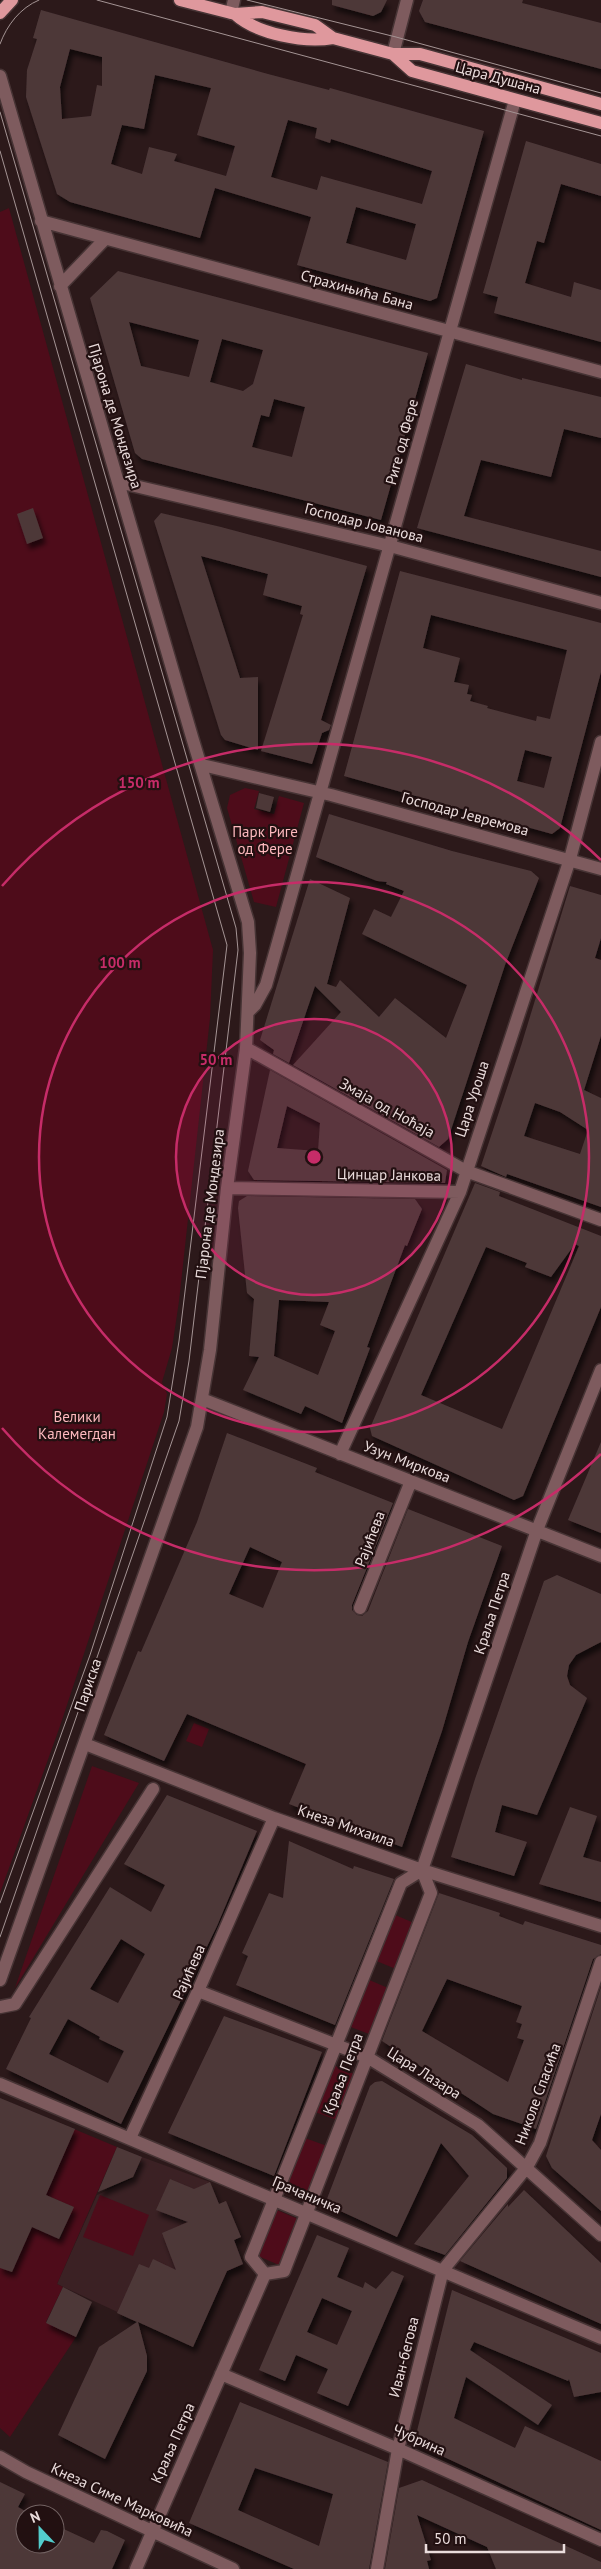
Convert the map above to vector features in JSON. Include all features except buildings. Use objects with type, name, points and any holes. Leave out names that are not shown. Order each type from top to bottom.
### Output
[{"type":"main road","points":[[0,13],[12,0]]},
{"type":"main road","name":"Цара Душана","points":[[180,0],[233,13],[248,24],[265,30],[308,40],[333,38],[393,54],[420,54],[601,104]]},
{"type":"main road","name":"Цара Душана","points":[[393,54],[412,71],[601,123]]},
{"type":"street","points":[[233,13],[234,0]]},
{"type":"street","points":[[393,54],[407,0]]},
{"type":"street","name":"Пјарона де Мондезира","points":[[0,76],[248,922],[250,953],[246,1048],[202,1399]]},
{"type":"street","name":"Риге од Фере","points":[[321,793],[515,100]]},
{"type":"street","name":"Страхињића Бана","points":[[41,221],[601,372]]},
{"type":"street","points":[[60,286],[105,239]]},
{"type":"street","name":"Господар Јованова","points":[[118,482],[390,546],[601,603]]},
{"type":"street","name":"Цара Уроша","points":[[340,1454],[460,1192],[570,859],[601,742]]},
{"type":"street","points":[[202,765],[321,793],[266,985],[260,997],[248,1012]]},
{"type":"street","name":"Господар Јевремова","points":[[321,793],[570,859],[601,869]]},
{"type":"street","name":"Змаја од Ноћаја","points":[[246,1048],[466,1171],[601,1220]]},
{"type":"street","name":"Цинцар Јанкова","points":[[227,1188],[460,1192]]},
{"type":"street","name":"Краља Петра","points":[[265,2274],[251,2257],[276,2200],[401,1883],[422,1870],[537,1530],[601,1370]]},
{"type":"street","name":"Узун Миркова","points":[[202,1399],[601,1556]]},
{"type":"street","name":"Париска","points":[[0,1980],[197,1427],[202,1399]]},
{"type":"street","name":"Рајићева","points":[[360,1608],[410,1481]]},
{"type":"street","name":"Кнеза Михаила","points":[[85,1744],[274,1818],[422,1870],[601,1926]]},
{"type":"street","points":[[0,2007],[16,2004],[153,1789]]},
{"type":"street","name":"Рајићева","points":[[130,2138],[198,1991],[274,1818]]},
{"type":"street","name":"Краља Петра","points":[[265,2274],[284,2271],[310,2214],[367,2057],[431,1893],[422,1870]]},
{"type":"street","name":"Николе Спасића","points":[[442,2270],[527,2167],[540,2143],[601,1962]]},
{"type":"street","name":"Цара Лазара","points":[[198,1991],[367,2057],[478,2125],[601,2235]]},
{"type":"street","name":"Грачаничка","points":[[0,2084],[106,2127],[601,2338]]},
{"type":"street","name":"Иван-бегова","points":[[377,2569],[398,2448],[442,2270]]},
{"type":"street","name":"Краља Петра","points":[[136,2569],[265,2274]]},
{"type":"street","name":"Чубрина","points":[[221,2374],[398,2448],[601,2540]]},
{"type":"street","name":"Кнеза Симе Марковића","points":[[0,2457],[26,2472],[152,2533],[232,2569]]},
{"type":"shaded area","points":[[142,2157],[210,2182],[219,2204],[226,2201],[241,2237],[234,2240],[243,2264],[227,2271],[193,2347],[57,2284],[97,2195],[132,2179]]},
{"type":"green space","name":"Велики Калемегдан","points":[[9,208],[213,950],[210,1018],[179,1301],[172,1348],[162,1382],[167,1394],[164,1412],[60,1726],[0,1893],[0,212]]},
{"type":"green space","name":"Парк Риге од Фере","points":[[245,788],[259,791],[254,809],[274,814],[279,796],[304,803],[276,907],[254,902],[227,808],[230,795]]},
{"type":"green space","points":[[194,1723],[209,1729],[202,1747],[186,1741]]},
{"type":"green space","points":[[92,1766],[139,1783],[15,1988]]},
{"type":"green space","points":[[393,1914],[414,1923],[396,1969],[374,1960]]},
{"type":"green space","points":[[367,1979],[388,1988],[369,2034],[348,2026]]},
{"type":"green space","points":[[333,2065],[354,2074],[337,2120],[315,2112]]},
{"type":"green space","points":[[74,2129],[117,2147],[57,2284],[63,2287],[46,2322],[76,2337],[10,2437],[0,2428],[0,2268],[12,2271],[32,2227],[60,2239],[73,2207],[46,2195]]},
{"type":"green space","points":[[305,2138],[327,2146],[309,2193],[287,2185]]},
{"type":"green space","points":[[100,2195],[149,2215],[133,2256],[83,2237]]},
{"type":"green space","points":[[277,2210],[298,2219],[279,2265],[258,2256]]},
{"type":"tram line","points":[[0,44],[6,30],[20,12],[39,0]]},
{"type":"tram line","points":[[97,0],[601,136]]},
{"type":"tram line","points":[[247,0],[396,37],[601,93]]},
{"type":"tram line","points":[[0,112],[236,928],[238,950],[189,1361],[179,1421],[0,1937]]},
{"type":"tram line","points":[[0,151],[227,945],[179,1341],[167,1417],[90,1655],[0,1903]]}]
